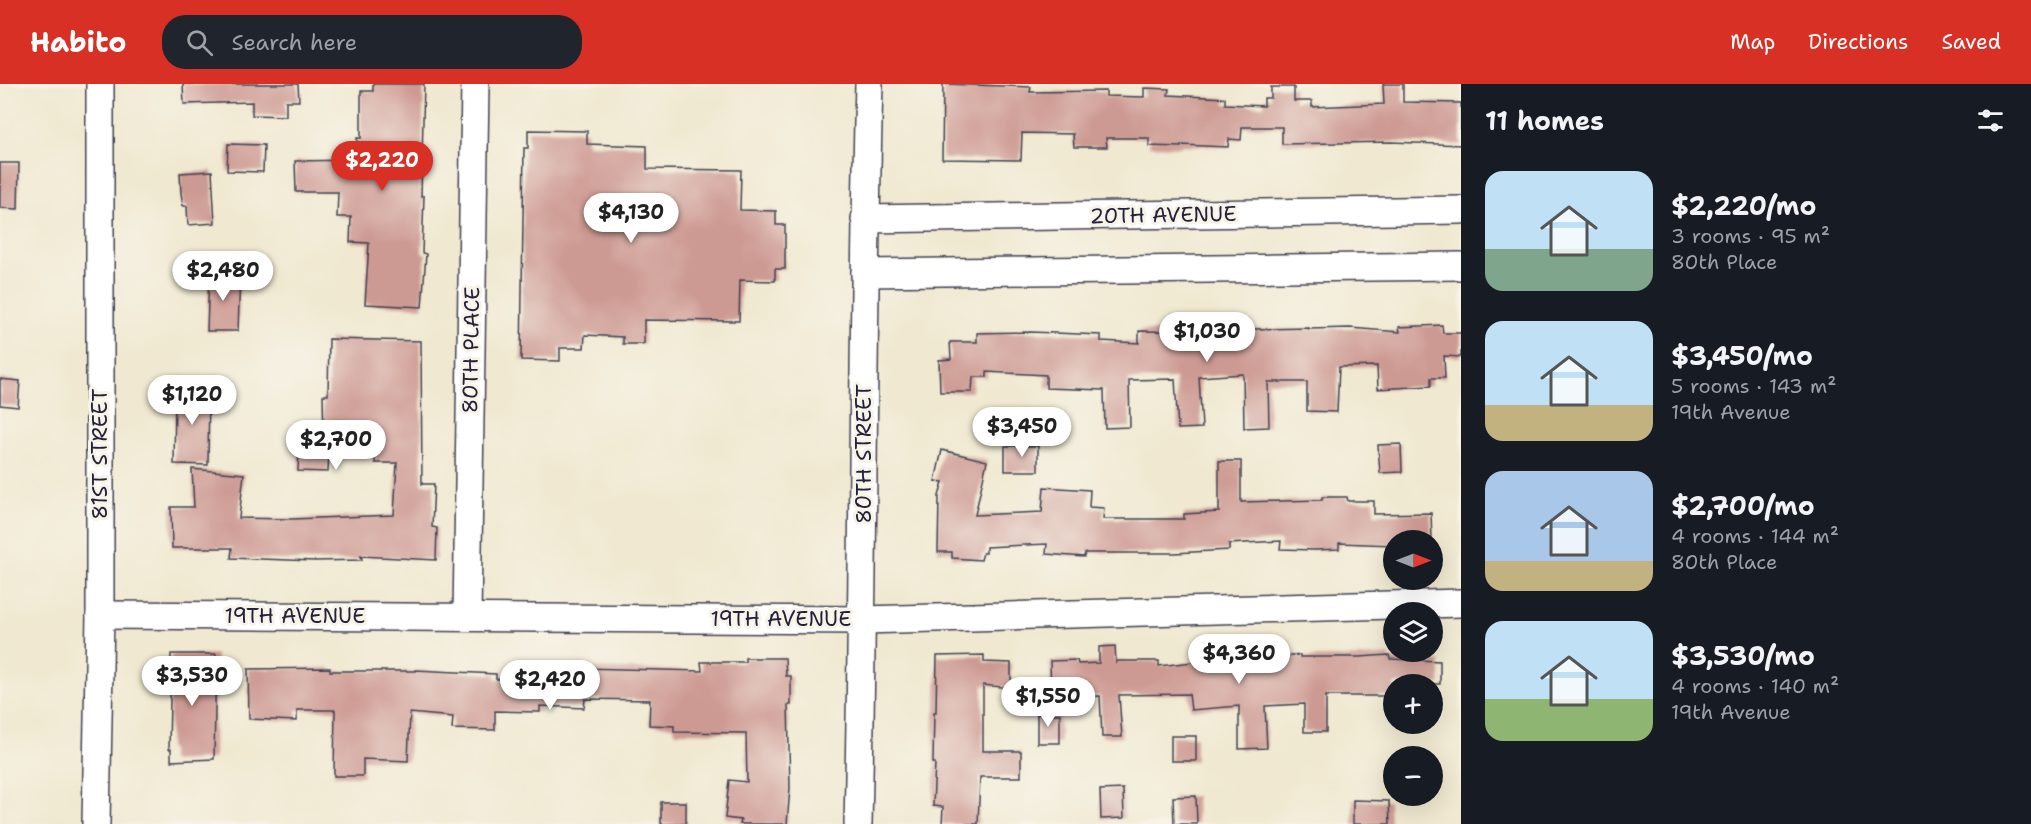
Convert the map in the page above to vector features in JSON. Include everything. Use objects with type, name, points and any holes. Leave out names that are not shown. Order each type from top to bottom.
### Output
[{"type":"street","name":"81ST STREET","points":[[96,824],[100,615],[100,84]]},
{"type":"street","name":"80TH PLACE","points":[[467,617],[475,84]]},
{"type":"street","name":"80TH STREET","points":[[858,824],[863,620],[868,84]]},
{"type":"street","name":"20TH AVENUE","points":[[865,219],[1461,210]]},
{"type":"street","points":[[865,273],[1461,266]]},
{"type":"street","name":"19TH AVENUE","points":[[100,615],[863,620],[1461,603]]},
{"type":"building","points":[[183,84],[298,84],[299,101],[286,101],[286,116],[252,115],[252,102],[184,104]]},
{"type":"building","points":[[373,84],[424,84],[421,196],[424,196],[422,253],[426,254],[422,307],[365,304],[369,243],[350,242],[351,217],[337,217],[338,192],[296,192],[295,161],[357,160],[357,138],[361,138],[361,91],[373,91]]},
{"type":"building","points":[[943,84],[1031,87],[1030,92],[1106,91],[1106,96],[1144,97],[1144,88],[1169,89],[1168,95],[1225,98],[1225,104],[1264,106],[1264,98],[1271,98],[1271,87],[1294,87],[1294,101],[1312,101],[1312,107],[1384,104],[1383,84],[1403,84],[1403,102],[1461,103],[1461,145],[1392,142],[1282,144],[1282,127],[1242,127],[1241,140],[1229,139],[1228,147],[1149,146],[1149,138],[1106,138],[1107,147],[1074,147],[1073,134],[1022,133],[1021,160],[942,159]]},
{"type":"building","points":[[528,130],[587,131],[587,144],[647,146],[647,169],[741,170],[740,210],[776,211],[776,225],[785,225],[785,269],[775,269],[775,281],[740,280],[739,321],[644,320],[644,344],[623,344],[623,337],[585,335],[584,348],[560,348],[560,361],[521,360],[524,148],[528,148]]},
{"type":"building","points":[[228,144],[264,145],[263,172],[227,171]]},
{"type":"building","points":[[0,163],[19,163],[18,209],[0,208]]},
{"type":"building","points":[[212,171],[215,223],[188,225],[187,206],[183,206],[181,193],[180,173]]},
{"type":"building","points":[[209,272],[240,273],[238,331],[207,331]]},
{"type":"building","points":[[1442,325],[1443,333],[1461,333],[1461,357],[1444,356],[1445,378],[1431,378],[1431,386],[1378,389],[1377,366],[1339,367],[1337,412],[1307,411],[1307,382],[1268,382],[1269,427],[1244,428],[1243,374],[1199,377],[1202,428],[1178,429],[1175,379],[1129,380],[1130,427],[1105,428],[1104,390],[1046,388],[1046,375],[987,372],[987,377],[973,377],[972,392],[940,392],[939,360],[951,359],[950,342],[977,342],[977,333],[1031,332],[1101,335],[1101,341],[1139,343],[1139,331],[1207,332],[1206,330],[1350,328],[1400,332],[1399,327]]},
{"type":"building","points":[[329,339],[421,341],[422,484],[434,484],[432,527],[437,528],[436,560],[361,556],[362,560],[315,561],[231,558],[232,548],[172,548],[171,507],[194,507],[192,469],[244,474],[239,518],[292,519],[394,515],[397,463],[375,463],[375,445],[324,445],[323,395],[328,395]]},
{"type":"building","points":[[0,379],[20,381],[18,407],[0,405]]},
{"type":"building","points":[[179,386],[209,386],[208,465],[174,464],[175,401],[179,401]]},
{"type":"building","points":[[1401,444],[1402,472],[1380,473],[1378,445]]},
{"type":"building","points":[[1005,446],[1038,446],[1038,471],[1005,471]]},
{"type":"building","points":[[299,447],[329,448],[328,472],[298,471]]},
{"type":"building","points":[[942,450],[987,461],[975,515],[1042,512],[1044,487],[1090,490],[1089,507],[1104,508],[1103,519],[1184,519],[1184,514],[1219,512],[1219,461],[1241,461],[1241,502],[1322,500],[1322,497],[1347,497],[1348,501],[1374,501],[1374,514],[1431,513],[1432,530],[1383,530],[1383,545],[1339,543],[1339,549],[1280,549],[1281,541],[1229,544],[1229,550],[1174,553],[1085,553],[1084,557],[1046,554],[1047,544],[986,547],[986,553],[983,553],[981,560],[952,558],[952,552],[938,552],[939,496],[943,482],[935,481]]},
{"type":"building","points":[[1115,646],[1116,663],[1118,661],[1159,661],[1159,666],[1201,661],[1201,657],[1228,654],[1229,663],[1275,661],[1275,656],[1383,655],[1383,662],[1440,662],[1440,674],[1383,674],[1383,696],[1326,696],[1326,732],[1304,732],[1304,704],[1265,706],[1267,748],[1239,749],[1239,706],[1191,710],[1189,694],[1119,695],[1122,737],[1102,737],[1100,696],[1051,697],[1050,661],[1077,660],[1078,664],[1099,663],[1099,647]]},
{"type":"building","points":[[171,654],[216,654],[214,759],[171,761],[171,749],[169,749]]},
{"type":"building","points":[[984,655],[984,662],[1011,663],[1011,688],[983,685],[983,751],[1021,751],[1021,777],[980,777],[978,824],[942,824],[943,807],[933,806],[937,656]]},
{"type":"building","points":[[745,658],[785,658],[786,676],[791,676],[791,705],[788,705],[790,788],[787,824],[740,824],[741,820],[725,818],[729,780],[747,782],[746,733],[674,732],[674,726],[649,725],[650,700],[585,699],[584,708],[540,706],[540,712],[495,711],[495,730],[452,729],[453,717],[410,713],[408,761],[363,759],[363,776],[334,776],[335,710],[297,710],[297,721],[249,719],[248,669],[416,670],[496,674],[496,679],[540,680],[541,667],[702,671],[701,662],[745,662]]},
{"type":"building","points":[[1037,714],[1060,714],[1060,743],[1037,743]]},
{"type":"building","points":[[1171,736],[1196,736],[1196,761],[1171,761]]},
{"type":"building","points":[[1123,789],[1124,818],[1101,819],[1100,790]]},
{"type":"building","points":[[1196,796],[1197,824],[1174,824],[1173,797]]},
{"type":"building","points":[[1353,800],[1383,801],[1383,806],[1389,806],[1390,824],[1353,824]]},
{"type":"building","points":[[661,802],[686,802],[686,824],[661,824]]}]
